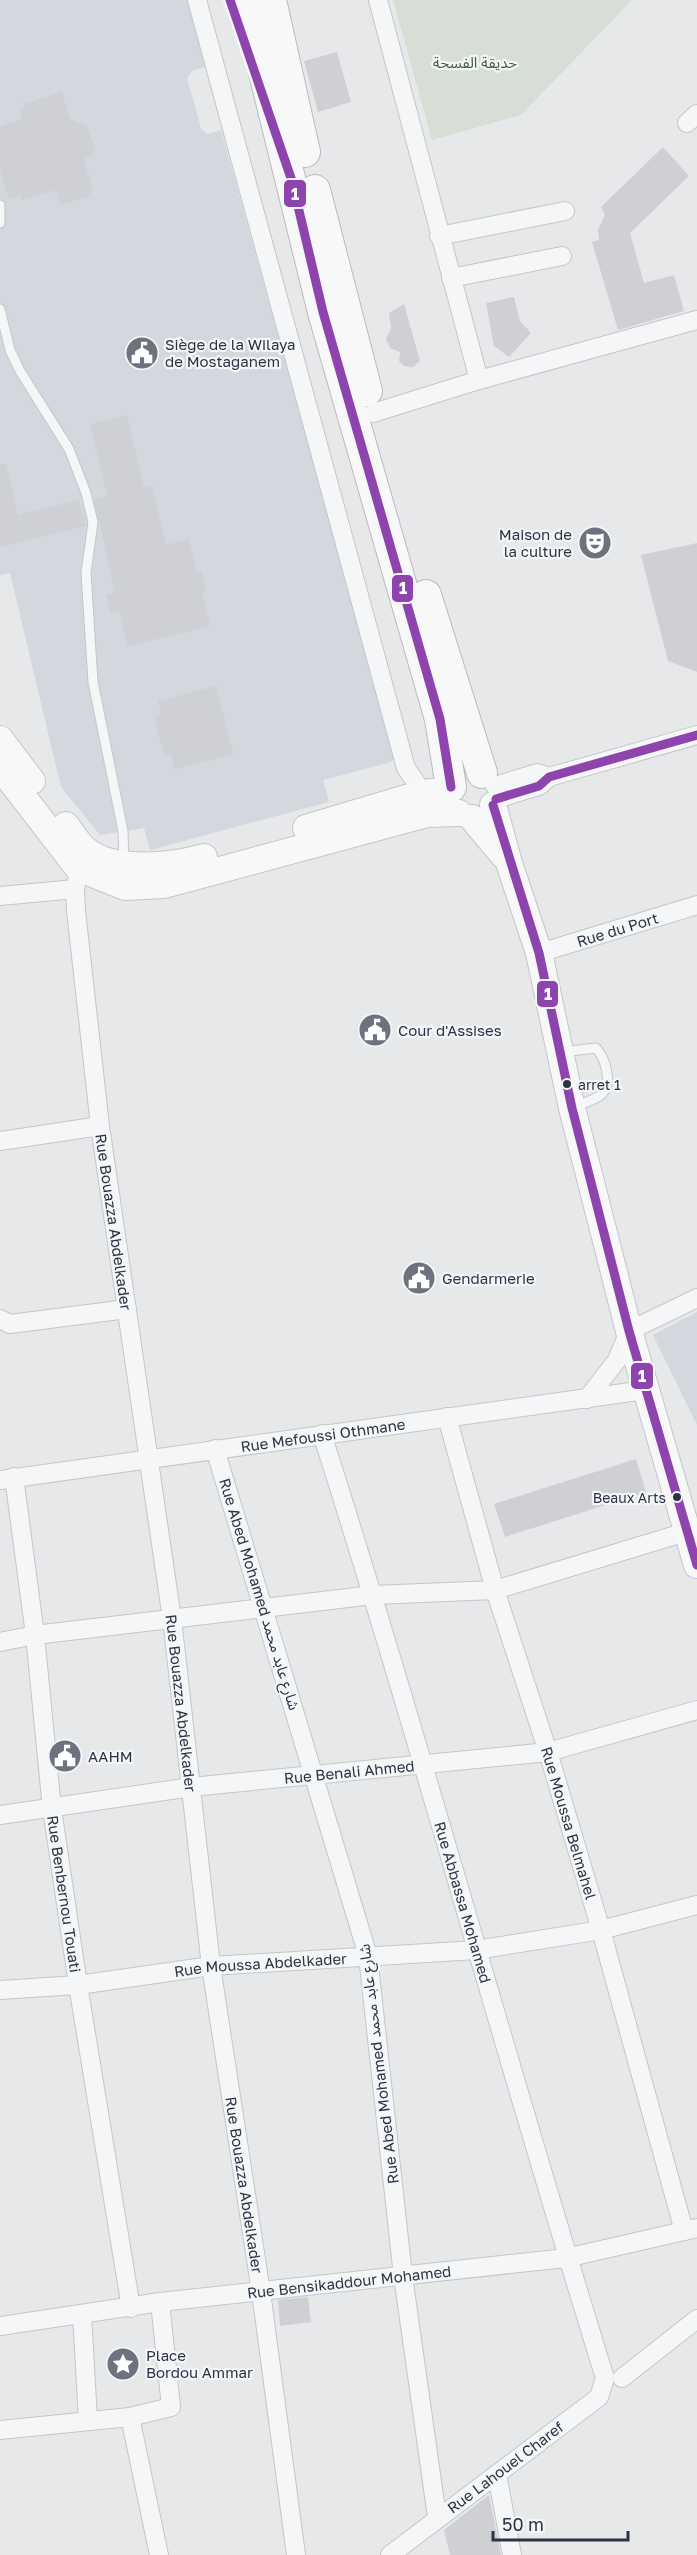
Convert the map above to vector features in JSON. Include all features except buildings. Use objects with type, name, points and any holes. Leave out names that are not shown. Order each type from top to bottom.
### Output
[{"type":"highway","points":[[230,0],[301,177]]},
{"type":"highway","points":[[246,0],[373,413],[461,714],[469,796]]},
{"type":"highway","points":[[256,0],[301,177]]},
{"type":"highway","points":[[272,0],[323,312],[440,719],[469,796]]},
{"type":"main road","points":[[0,739],[79,869]]},
{"type":"main road","points":[[0,767],[79,869],[125,875],[164,885],[427,814],[469,796]]},
{"type":"main road","points":[[469,796],[509,863],[539,953],[572,1108],[629,1331],[697,1565]]},
{"type":"main road","points":[[125,875],[148,866],[180,864],[469,796]]},
{"type":"street","points":[[197,0],[406,768],[469,796],[539,786],[549,777],[697,735]]},
{"type":"street","points":[[378,0],[479,380]]},
{"type":"street","points":[[439,236],[565,211]]},
{"type":"street","points":[[451,278],[562,256]]},
{"type":"street","points":[[373,413],[479,380],[697,320]]},
{"type":"street","points":[[0,896],[79,869]]},
{"type":"street","name":"Rue Bouazza Abdelkader","points":[[79,869],[100,1126],[172,1619],[211,1966],[261,2292],[296,2555]]},
{"type":"street","name":"Rue du Port","points":[[539,953],[697,905]]},
{"type":"street","points":[[0,1141],[100,1126]]},
{"type":"street","points":[[587,1399],[618,1360],[629,1331],[697,1298]]},
{"type":"street","points":[[0,1319],[10,1324],[127,1309]]},
{"type":"street","name":"Rue Mefoussi Othmane","points":[[7,1479],[645,1390]]},
{"type":"street","name":"Rue Moussa Belmahel","points":[[447,1417],[495,1590],[548,1752],[690,2229]]},
{"type":"street","name":"Rue Abbassa Mohamed","points":[[322,1434],[374,1595],[566,2258],[602,2372]]},
{"type":"street","name":"Rue Abed Mohamed شارع عابد محمد","points":[[214,1449],[315,1773],[368,1956],[402,2276],[438,2517]]},
{"type":"street","name":"Rue Benbernou Touati","points":[[7,1479],[35,1635],[52,1809],[131,2308]]},
{"type":"street","points":[[0,1642],[35,1635],[374,1595],[495,1590],[686,1532]]},
{"type":"street","name":"Rue Benali Ahmed","points":[[0,1815],[191,1787],[315,1773],[548,1752],[697,1710]]},
{"type":"street","name":"Rue Moussa Abdelkader","points":[[0,1990],[78,1984],[211,1966],[476,1950],[601,1930],[697,1905]]},
{"type":"street","name":"Rue Bensikaddour Mohamed","points":[[0,2326],[160,2302],[566,2258],[690,2229]]},
{"type":"street","points":[[0,2430],[130,2417],[171,2405],[160,2302]]},
{"type":"street","points":[[82,2314],[88,2420]]},
{"type":"street","points":[[622,2378],[697,2319]]},
{"type":"street","name":"Rue Lahouel Charef","points":[[390,2555],[599,2397],[604,2385],[602,2372]]},
{"type":"street","points":[[130,2417],[159,2555]]},
{"type":"street","points":[[497,2474],[512,2555]]},
{"type":"lane","points":[[0,205],[0,223]]},
{"type":"lane","points":[[0,309],[10,350],[20,372],[69,449],[86,493],[93,522],[86,573],[93,681],[123,831],[125,875]]},
{"type":"lane","points":[[560,1052],[596,1048],[602,1056],[608,1082],[602,1093],[572,1108]]},
{"type":"shaded area","name":"Siège de la Wilaya de Mostaganem","points":[[0,0],[187,0],[205,67],[193,70],[187,78],[201,129],[208,134],[221,130],[395,757],[391,762],[323,780],[329,802],[150,850],[144,828],[100,835],[61,787],[10,573],[0,575]]},
{"type":"shaded area","points":[[697,1312],[697,1425],[653,1335]]},
{"type":"green space","name":"حديقة الفسحة","points":[[393,0],[632,0],[521,115],[432,140]]},
{"type":"transit line","name":"1","points":[[230,0],[292,181],[323,312],[440,719],[451,787]]},
{"type":"transit line","name":"1","points":[[496,799],[539,786],[549,777],[697,735]]},
{"type":"transit line","name":"1","points":[[493,805],[539,953],[572,1108],[629,1331],[697,1565]]},
{"type":"place","name":"Siège de la Wilaya de Mostaganem","points":[[142,353]]},
{"type":"place","name":"Maison de la culture","points":[[595,543]]},
{"type":"place","name":"Cour d'Assises","points":[[375,1030]]},
{"type":"place","name":"arret 1","points":[[567,1084]]},
{"type":"place","name":"Gendarmerie","points":[[419,1278]]},
{"type":"place","name":"Beaux Arts","points":[[677,1497]]},
{"type":"place","name":"AAHM","points":[[65,1756]]},
{"type":"place","name":"Place Bordou Ammar","points":[[123,2364]]}]
